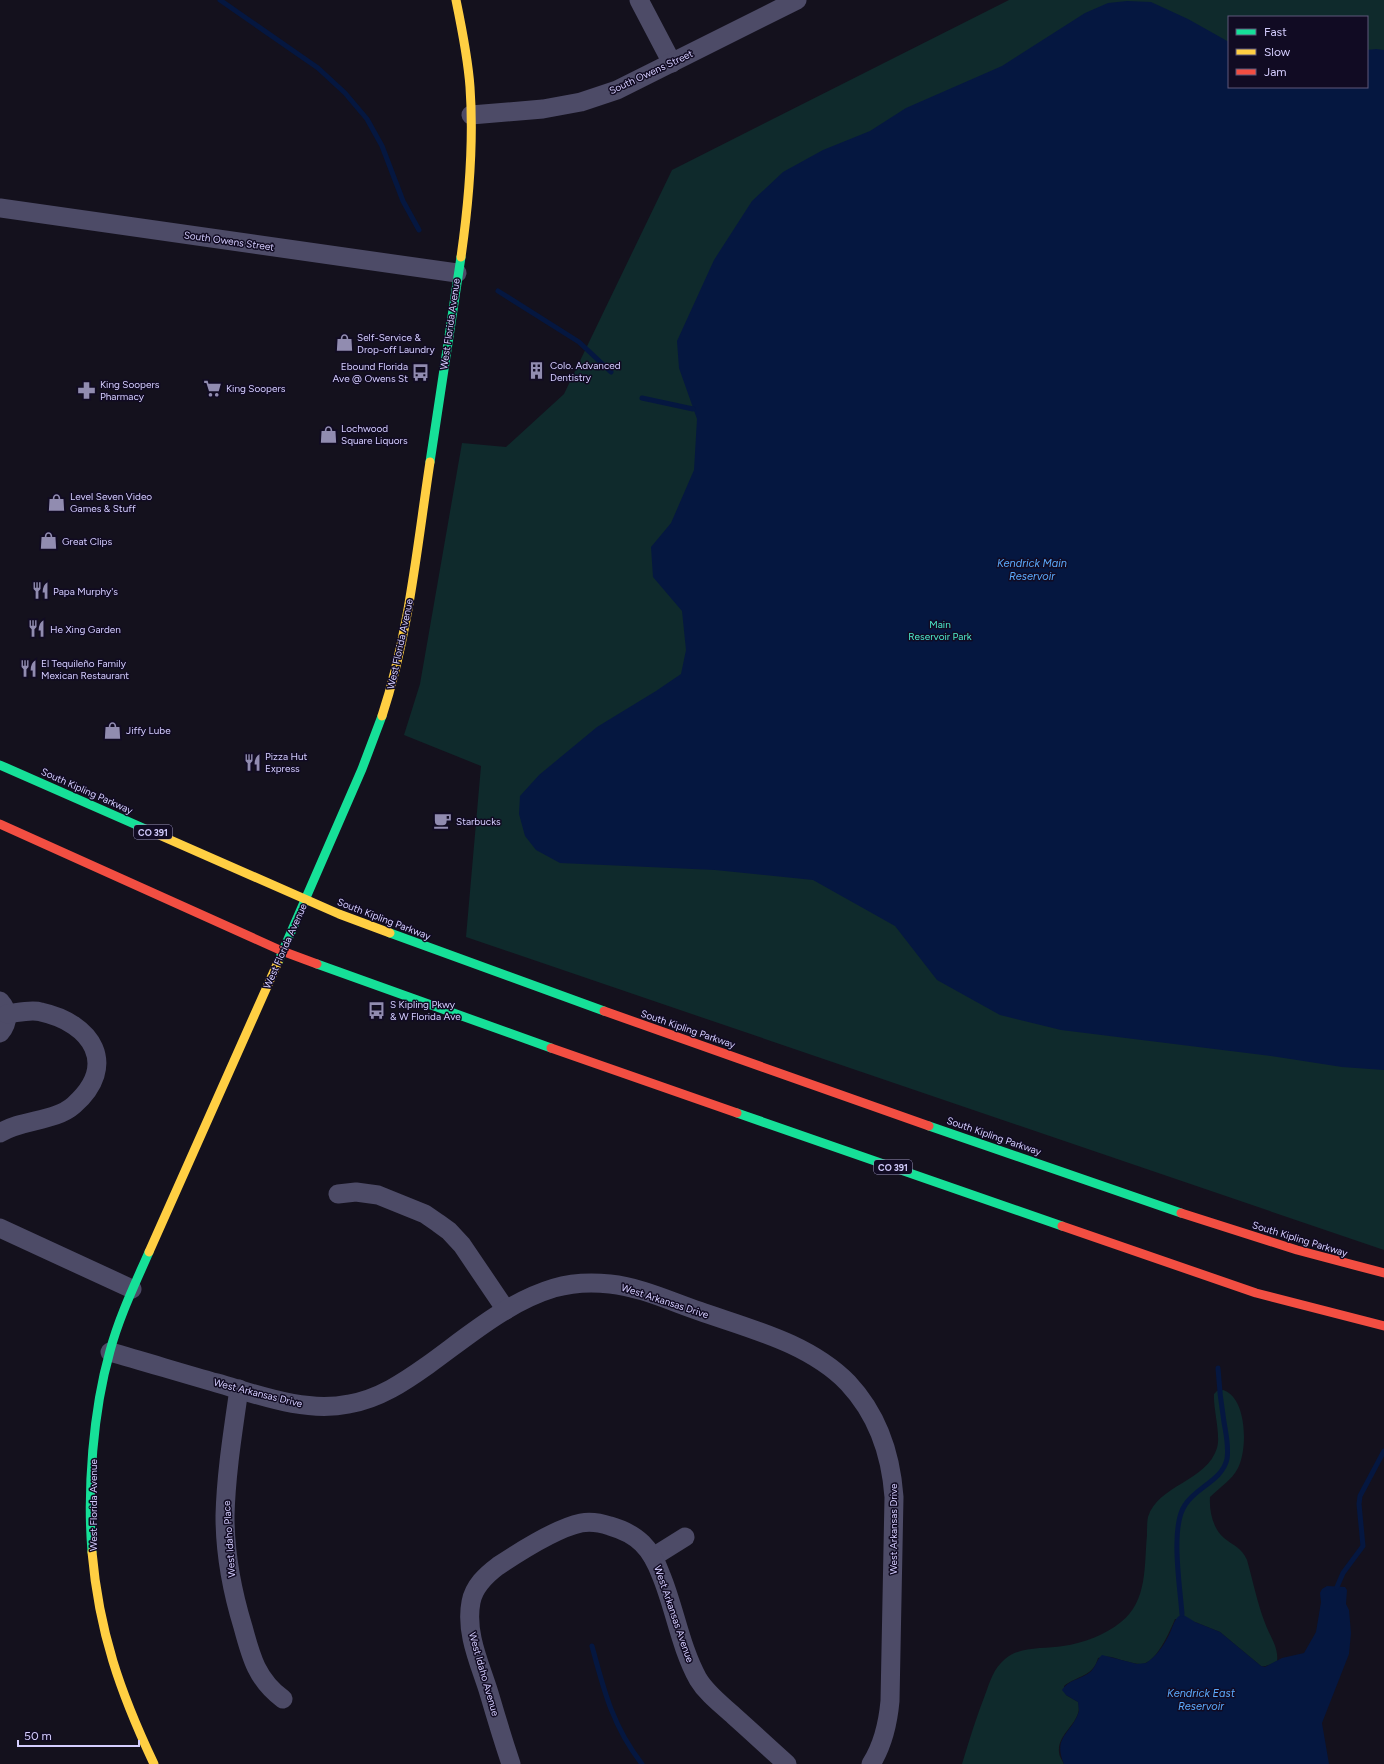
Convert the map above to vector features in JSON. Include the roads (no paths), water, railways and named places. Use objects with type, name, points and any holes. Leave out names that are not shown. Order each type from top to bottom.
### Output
[{"type":"main road","name":"West Florida Avenue","points":[[154,1764],[133,1718],[115,1671],[102,1623],[94,1576],[90,1521],[92,1459],[96,1426],[110,1352],[132,1289],[306,899],[366,758],[383,716],[398,661],[408,611],[464,234],[468,194],[471,114],[466,50],[456,0]]},
{"type":"main road","name":"South Kipling Parkway","points":[[0,765],[306,899],[382,930],[599,1010],[1187,1215],[1297,1250],[1384,1273]]},
{"type":"main road","name":"CO 391","points":[[0,824],[282,951],[478,1023],[1249,1291],[1384,1326]]},
{"type":"street","points":[[639,0],[672,63]]},
{"type":"street","name":"South Owens Street","points":[[471,114],[543,109],[581,102],[617,90],[797,0]]},
{"type":"street","name":"South Owens Street","points":[[0,208],[89,222],[457,273]]},
{"type":"street","points":[[0,1033],[7,1021],[4,1007],[39,1011],[60,1018],[85,1034],[95,1049],[98,1060],[95,1075],[91,1083],[73,1106],[60,1114],[25,1122],[0,1133]]},
{"type":"street","points":[[338,1194],[356,1192],[378,1195],[425,1214],[434,1220],[449,1231],[462,1246],[506,1310]]},
{"type":"street","points":[[0,1228],[132,1289]]},
{"type":"street","name":"West Arkansas Drive","points":[[110,1352],[288,1402],[314,1406],[348,1405],[384,1393],[506,1310],[537,1294],[561,1286],[607,1283],[640,1290],[771,1337],[800,1349],[820,1360],[838,1374],[858,1395],[872,1417],[885,1446],[890,1466],[894,1497],[890,1701],[885,1732],[871,1764]]},
{"type":"street","name":"West Idaho Place","points":[[239,1389],[229,1465],[226,1510],[228,1555],[237,1608],[254,1665],[266,1684],[283,1700]]},
{"type":"street","name":"West Arkansas Avenue","points":[[558,1531],[581,1523],[593,1522],[605,1524],[622,1529],[634,1536],[646,1546],[654,1557],[681,1637],[699,1680],[713,1697],[787,1764]]},
{"type":"street","name":"West Idaho Avenue","points":[[511,1764],[473,1644],[470,1625],[471,1601],[479,1584],[493,1570],[558,1531]]},
{"type":"street","points":[[654,1557],[685,1537]]},
{"type":"water","name":"Kendrick Main Reservoir","points":[[1127,1],[1151,2],[1188,19],[1228,41],[1228,88],[1368,88],[1368,50],[1384,50],[1384,1070],[1342,1067],[1271,1056],[1061,1030],[1000,1015],[937,980],[895,926],[813,880],[715,870],[560,863],[536,850],[525,836],[519,814],[520,796],[539,775],[597,727],[681,674],[686,650],[682,611],[653,577],[651,547],[671,523],[694,470],[697,419],[679,368],[677,341],[714,260],[752,201],[783,172],[823,150],[870,131],[906,108],[1002,66],[1085,13],[1108,3]]},
{"type":"water","name":"Kendrick East Reservoir","points":[[1327,1586],[1345,1587],[1347,1590],[1346,1604],[1349,1610],[1351,1633],[1349,1654],[1322,1723],[1329,1764],[1064,1764],[1060,1747],[1064,1736],[1076,1719],[1079,1711],[1078,1702],[1066,1695],[1062,1690],[1068,1684],[1091,1671],[1102,1655],[1137,1664],[1146,1663],[1153,1658],[1159,1650],[1167,1639],[1175,1620],[1182,1614],[1195,1622],[1220,1632],[1261,1666],[1265,1667],[1282,1658],[1304,1653],[1316,1632],[1321,1602],[1320,1593],[1322,1589]]},
{"type":"waterway","points":[[220,0],[318,68],[345,93],[367,119],[382,146],[403,201],[419,230]]},
{"type":"waterway","points":[[498,291],[579,342],[611,372]]},
{"type":"waterway","points":[[642,398],[693,409]]},
{"type":"waterway","points":[[1182,1614],[1177,1557],[1180,1515],[1190,1499],[1220,1473],[1224,1467],[1228,1454],[1218,1368]]},
{"type":"waterway","points":[[1337,1587],[1343,1573],[1363,1546],[1359,1504],[1360,1496],[1384,1451]]},
{"type":"waterway","points":[[592,1646],[605,1693],[611,1708],[624,1736],[642,1764]]},
{"type":"place","name":"Self-Service & Drop-off Laundry","points":[[344,343]]},
{"type":"place","name":"Colo. Advanced Dentistry","points":[[537,371]]},
{"type":"place","name":"Ebound Florida Ave @ Owens St","points":[[421,372]]},
{"type":"place","name":"King Soopers","points":[[213,388]]},
{"type":"place","name":"King Soopers Pharmacy","points":[[87,390]]},
{"type":"place","name":"Lochwood Square Liquors","points":[[328,434]]},
{"type":"place","name":"Level Seven Video Games & Stuff","points":[[57,502]]},
{"type":"place","name":"Great Clips","points":[[49,541]]},
{"type":"place","name":"Papa Murphy's","points":[[40,591]]},
{"type":"place","name":"He Xing Garden","points":[[37,629]]},
{"type":"place","name":"El Tequileño Family Mexican Restaurant","points":[[28,669]]},
{"type":"place","name":"Jiffy Lube","points":[[113,730]]},
{"type":"place","name":"Pizza Hut Express","points":[[252,762]]},
{"type":"place","name":"Starbucks","points":[[443,821]]},
{"type":"place","name":"S Kipling Pkwy & W Florida Ave","points":[[377,1010]]},
{"type":"park label","name":"Main Reservoir Park","points":[[940,630]]}]
